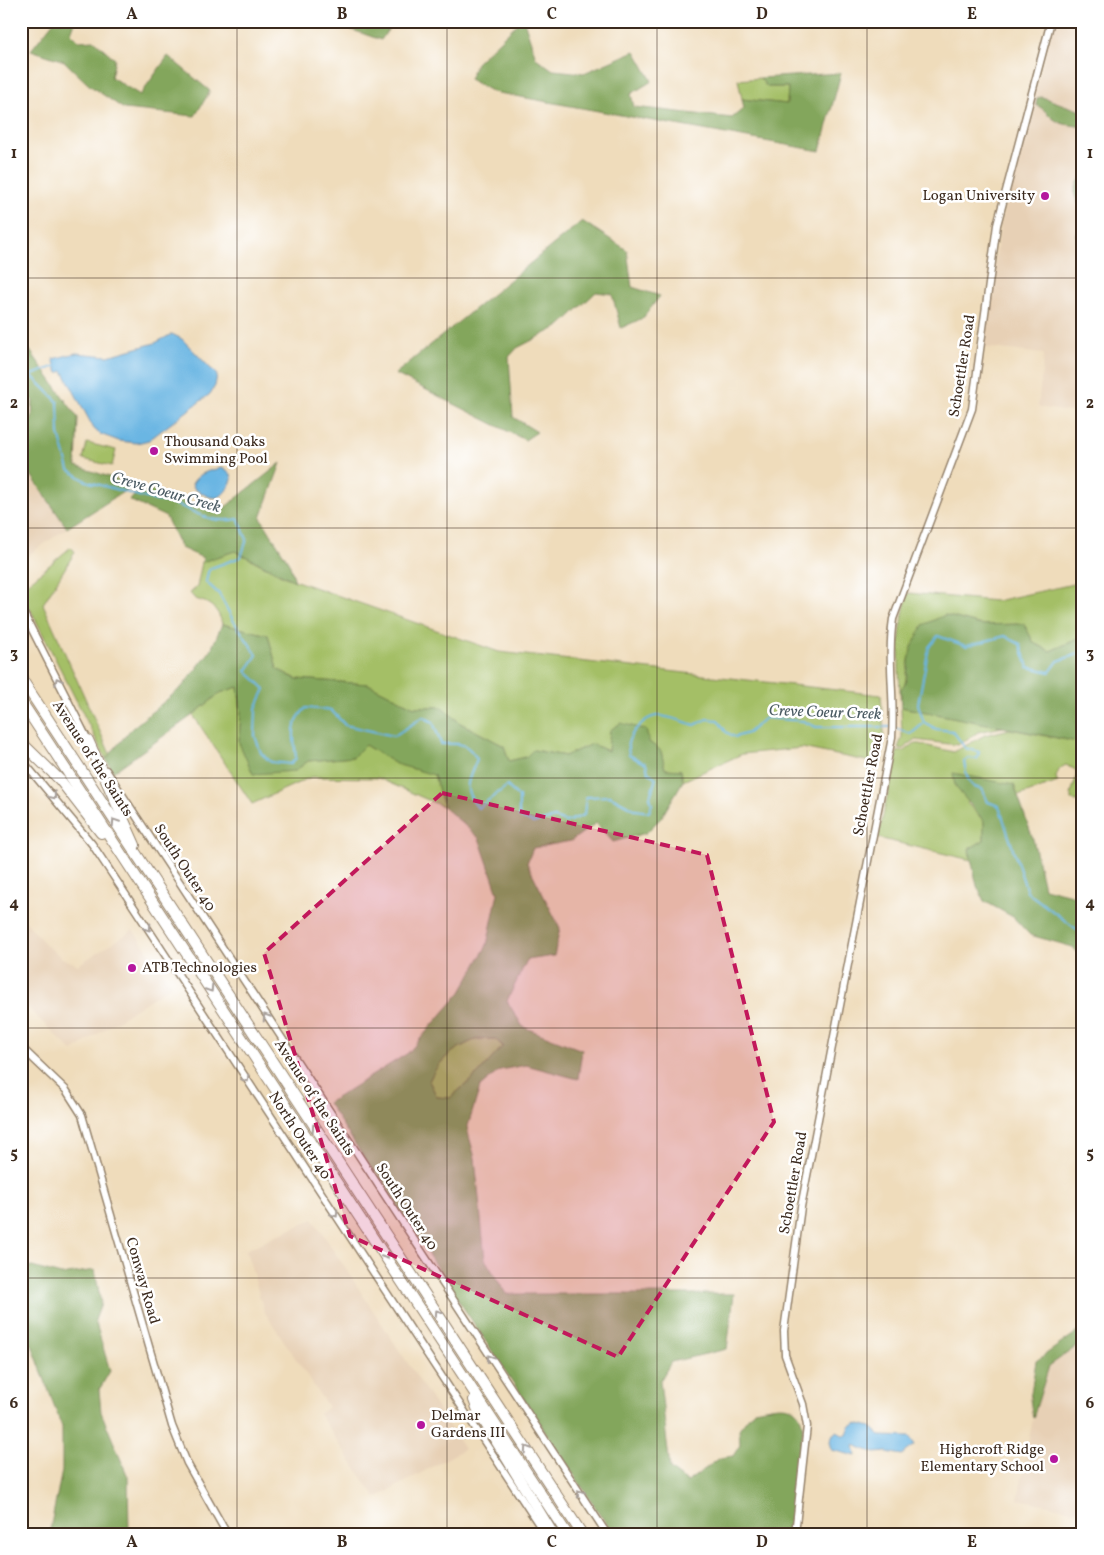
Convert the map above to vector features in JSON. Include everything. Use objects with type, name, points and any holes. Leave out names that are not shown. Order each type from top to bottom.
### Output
[{"type":"highway","name":"Avenue of the Saints","points":[[21,678],[582,1534]]},
{"type":"highway","name":"Avenue of the Saints","points":[[21,701],[567,1534]]},
{"type":"highway","points":[[88,740],[104,778],[129,826],[142,862]]},
{"type":"highway","points":[[21,742],[60,780],[96,829],[115,846]]},
{"type":"highway","points":[[464,1376],[479,1413],[553,1534]]},
{"type":"street","name":"Schoettler Road","points":[[795,1534],[807,1426],[803,1404],[785,1355],[784,1331],[801,1207],[890,748],[893,706],[890,652],[892,619],[972,409],[996,232],[1051,21]]},
{"type":"street","name":"South Outer 40","points":[[21,608],[88,740],[130,809],[607,1534]]},
{"type":"street","name":"North Outer 40","points":[[21,759],[92,844],[545,1534]]},
{"type":"street","name":"Conway Road","points":[[21,1048],[66,1090],[82,1114],[172,1426],[187,1463],[227,1534]]},
{"type":"highlighted area","points":[[442,793],[707,855],[774,1122],[618,1357],[350,1236],[264,953]]},
{"type":"shaded area","name":"Logan University","points":[[1054,21],[1083,21],[1083,414],[1038,407],[1044,354],[983,347],[1001,221]]},
{"type":"shaded area","points":[[21,387],[33,401],[32,420],[21,426]]},
{"type":"shaded area","points":[[21,460],[67,528],[21,560]]},
{"type":"shaded area","points":[[21,916],[45,944],[62,958],[78,965],[133,930],[172,985],[72,1051],[21,1001]]},
{"type":"shaded area","points":[[313,1219],[464,1449],[376,1498],[319,1414],[328,1407],[264,1311],[246,1250]]},
{"type":"shaded area","name":"Highcroft Ridge Elementary School","points":[[1083,1342],[1083,1512],[1018,1499],[1033,1418],[1049,1366]]},
{"type":"green space","points":[[54,21],[75,22],[71,33],[79,41],[94,40],[115,59],[111,77],[140,95],[168,56],[210,91],[195,116],[124,109],[89,85],[64,61],[31,50]]},
{"type":"green space","points":[[327,21],[394,21],[381,40]]},
{"type":"green space","points":[[520,21],[524,21],[536,58],[553,70],[584,73],[635,51],[652,81],[631,94],[634,107],[732,118],[744,108],[742,99],[787,104],[788,87],[767,87],[760,78],[841,73],[820,151],[493,92],[469,79],[476,63]]},
{"type":"green space","points":[[760,78],[767,87],[788,87],[787,104],[742,99],[738,80]]},
{"type":"green space","points":[[1042,97],[1081,111],[1083,128],[1062,123],[1053,118],[1036,105],[1037,98]]},
{"type":"green space","points":[[1083,175],[1083,248],[1077,243],[1082,213],[1076,199],[1075,190]]},
{"type":"green space","points":[[582,221],[627,250],[632,287],[660,296],[643,318],[621,328],[612,294],[596,292],[560,326],[517,348],[509,357],[513,417],[537,432],[525,440],[395,374]]},
{"type":"green space","points":[[21,338],[78,418],[76,466],[134,485],[67,528],[21,460],[21,426],[32,420],[33,401],[21,387]]},
{"type":"green space","points":[[87,443],[116,450],[112,466],[83,459]]},
{"type":"green space","points":[[281,463],[261,518],[289,563],[295,581],[235,551],[202,562],[203,558],[181,548],[166,517],[129,500],[145,488],[219,512]]},
{"type":"green space","points":[[71,547],[75,552],[43,604],[110,754],[106,759],[24,597],[27,584]]},
{"type":"green space","points":[[235,551],[285,577],[499,652],[881,695],[884,733],[881,764],[802,748],[742,754],[683,781],[681,770],[665,769],[661,751],[649,742],[610,731],[608,751],[592,744],[565,756],[534,750],[526,757],[509,761],[504,746],[460,723],[442,707],[414,707],[368,684],[297,679],[277,669],[268,635],[222,624],[213,607],[195,599],[190,593],[197,587],[202,562]]},
{"type":"green space","points":[[1083,572],[1083,610],[1075,608],[1078,583]]},
{"type":"green space","points":[[1078,583],[1075,608],[1083,610],[1083,637],[1050,651],[1034,643],[1023,624],[981,625],[945,615],[911,649],[901,707],[1003,727],[978,732],[958,745],[915,740],[903,749],[898,748],[902,737],[899,648],[903,612],[908,593],[996,601]]},
{"type":"green space","points":[[945,615],[981,625],[1024,624],[1034,643],[1050,651],[1083,637],[1083,743],[901,707],[901,689],[906,682],[911,649],[923,625]]},
{"type":"green space","points":[[222,624],[268,635],[277,669],[296,679],[368,684],[414,707],[442,707],[460,723],[504,746],[509,761],[526,757],[533,750],[565,756],[592,744],[608,751],[610,730],[621,723],[646,730],[649,742],[661,751],[665,769],[681,770],[683,781],[661,818],[646,833],[613,842],[596,823],[571,841],[533,848],[527,863],[560,928],[554,956],[527,960],[507,1001],[523,1027],[582,1050],[578,1079],[526,1065],[500,1070],[480,1087],[467,1129],[475,1158],[485,1259],[506,1294],[734,1294],[727,1349],[671,1362],[660,1381],[670,1469],[687,1482],[720,1458],[733,1456],[740,1445],[739,1429],[754,1410],[779,1406],[793,1409],[798,1413],[803,1430],[789,1534],[613,1534],[328,1103],[408,1053],[461,992],[487,945],[498,893],[479,838],[444,807],[434,775],[396,764],[365,745],[353,757],[308,761],[295,771],[253,774],[239,743],[241,711],[238,687],[220,693],[193,715],[113,772],[106,759],[131,729],[182,687],[211,650]],"holes":[[[477,1039],[495,1039],[503,1046],[478,1074],[450,1098],[437,1097],[429,1081],[443,1060],[448,1055]]]},
{"type":"green space","points":[[238,687],[241,711],[239,743],[295,771],[308,761],[353,757],[365,745],[396,764],[434,774],[444,807],[378,778],[311,777],[252,804],[193,715],[220,693]]},
{"type":"green space","points":[[1010,729],[1083,743],[1083,802],[1071,800],[1076,770],[1066,765],[1058,772],[1056,778],[1058,782],[1018,796],[1014,785],[967,803],[984,821],[984,840],[969,849],[971,860],[878,838],[897,752],[905,751],[915,743],[954,752],[985,735]]},
{"type":"green space","points":[[953,773],[1014,785],[1033,839],[1044,888],[1083,898],[1083,959],[1073,947],[1030,935],[1013,917],[984,901],[977,886],[969,849],[984,840],[984,821],[955,786]]},
{"type":"green space","points":[[477,1039],[495,1039],[503,1047],[478,1074],[450,1098],[437,1097],[429,1081],[433,1073],[448,1055]]},
{"type":"green space","points":[[21,1264],[61,1275],[95,1270],[101,1304],[95,1320],[110,1371],[99,1390],[101,1412],[128,1477],[129,1534],[49,1534],[62,1471],[62,1427],[32,1345],[21,1335]]},
{"type":"green space","points":[[1083,1328],[1083,1342],[1049,1366],[1033,1418],[1030,1399],[1036,1361]]},
{"type":"water","points":[[172,334],[182,339],[217,375],[215,386],[210,394],[149,440],[137,443],[119,441],[100,434],[94,429],[63,371],[58,373],[53,359],[76,353],[108,356],[155,343]]},
{"type":"water","points":[[222,468],[231,474],[232,480],[223,494],[215,498],[196,490],[192,484],[195,480],[209,471]]},
{"type":"water","points":[[856,1423],[871,1427],[881,1436],[910,1437],[915,1445],[902,1455],[887,1452],[875,1453],[854,1445],[856,1456],[832,1450],[830,1441],[833,1434],[838,1431],[842,1435],[847,1435],[850,1426]]},
{"type":"waterway","name":"Creve Coeur Creek","points":[[21,365],[58,402],[59,434],[69,470],[86,481],[178,505],[205,517],[225,520],[238,519],[240,521],[247,539],[241,557],[211,568],[206,582],[219,594],[233,620],[257,655],[246,671],[265,689],[256,708],[255,736],[261,753],[271,762],[291,764],[296,758],[295,725],[306,708],[331,710],[345,725],[394,736],[423,717],[433,722],[441,744],[462,745],[470,749],[477,759],[469,779],[468,789],[469,795],[478,808],[507,786],[519,797],[519,817],[533,823],[554,818],[566,822],[584,815],[586,797],[610,796],[636,810],[649,812],[652,804],[650,797],[656,778],[648,772],[646,764],[629,755],[628,744],[635,730],[651,717],[666,717],[695,725],[707,719],[718,720],[726,732],[735,737],[748,733],[765,718],[803,721],[816,727],[892,727],[911,734],[924,723],[918,704],[929,647],[938,636],[966,646],[1005,636],[1020,644],[1028,667],[1050,672],[1058,661],[1083,652]]},
{"type":"waterway","points":[[32,375],[56,366]]},
{"type":"waterway","points":[[925,723],[936,729],[953,731],[965,748],[979,752],[977,759],[968,758],[964,761],[968,779],[973,786],[982,789],[988,802],[999,806],[1027,892],[1083,934]]},
{"type":"place","name":"Logan University","points":[[1045,196]]},
{"type":"place","name":"Thousand Oaks Swimming Pool","points":[[154,451]]},
{"type":"place","name":"ATB Technologies","points":[[132,968]]},
{"type":"place","name":"Delmar Gardens III","points":[[421,1425]]},
{"type":"place","name":"Highcroft Ridge Elementary School","points":[[1054,1459]]}]
